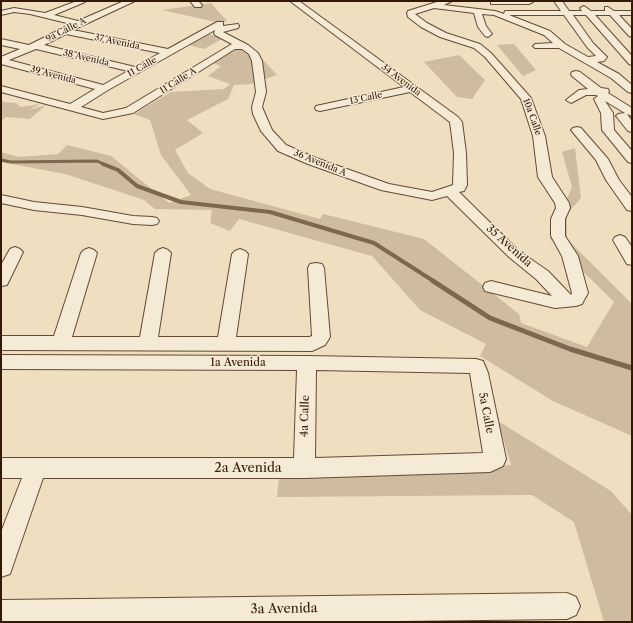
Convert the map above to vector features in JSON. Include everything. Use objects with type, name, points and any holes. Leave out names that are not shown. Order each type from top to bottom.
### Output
[{"type":"street","name":"9a Calle A","points":[[1,60],[131,1]]},
{"type":"street","name":"34 Avenida","points":[[294,1],[413,88],[456,122],[460,153],[455,188]]},
{"type":"street","name":"10a Calle","points":[[448,1],[430,3],[411,13],[411,15],[437,32],[477,46],[488,55],[526,98],[539,136],[540,152],[545,177],[562,203],[563,208],[558,219],[558,236],[570,256],[580,293],[576,300],[567,301]]},
{"type":"street","points":[[497,13],[494,1],[536,1],[561,40],[561,45]]},
{"type":"street","points":[[514,1],[523,13],[529,26]]},
{"type":"street","points":[[579,1],[632,62]]},
{"type":"street","points":[[601,1],[632,34]]},
{"type":"street","points":[[48,16],[80,2]]},
{"type":"street","points":[[556,2],[602,58],[585,60]]},
{"type":"street","points":[[430,3],[497,13],[632,12]]},
{"type":"street","points":[[8,20],[41,4]]},
{"type":"street","points":[[625,5],[632,12]]},
{"type":"street","points":[[1,13],[14,10],[26,11],[80,24]]},
{"type":"street","points":[[477,11],[482,27],[488,34]]},
{"type":"street","points":[[497,13],[548,33],[561,45],[615,76],[632,90]]},
{"type":"street","name":"11 Calle","points":[[76,110],[104,88],[220,24]]},
{"type":"street","name":"36 Avenida A","points":[[235,26],[224,28],[218,33],[230,38],[253,53],[257,61],[261,92],[257,107],[259,114],[267,131],[282,148],[312,161],[377,185],[432,196],[455,188]]},
{"type":"street","name":"37 Avenida","points":[[65,31],[169,52]]},
{"type":"street","name":"38 Avenida","points":[[1,42],[137,70]]},
{"type":"street","name":"11 Calle A","points":[[1,89],[103,116],[117,114],[130,111],[232,47],[239,45]]},
{"type":"street","points":[[538,46],[632,45]]},
{"type":"street","name":"39 Avenida","points":[[1,60],[104,88]]},
{"type":"street","points":[[576,74],[603,94],[627,115],[632,129]]},
{"type":"street","name":"13 Calle","points":[[320,108],[413,88]]},
{"type":"street","points":[[571,100],[583,92],[603,94],[632,90]]},
{"type":"street","points":[[603,94],[599,99],[607,113],[608,130],[632,159]]},
{"type":"street","points":[[608,130],[576,131],[632,207]]},
{"type":"street","points":[[598,160],[632,163]]},
{"type":"street","name":"35 Avenida","points":[[455,188],[514,254],[542,275],[567,301]]},
{"type":"street","points":[[1,199],[34,206],[82,211],[133,220],[152,221]]},
{"type":"street","points":[[620,240],[632,260]]},
{"type":"street","points":[[1,281],[15,252]]},
{"type":"street","points":[[61,343],[89,253]]},
{"type":"street","points":[[148,343],[163,254]]},
{"type":"street","points":[[226,344],[240,254]]},
{"type":"street","points":[[1,343],[312,344],[321,337],[316,268]]},
{"type":"street","points":[[491,286],[555,302],[567,301]]},
{"type":"street","name":"1a Avenida","points":[[1,362],[307,363],[476,366]]},
{"type":"street","name":"4a Calle","points":[[304,468],[307,363]]},
{"type":"street","name":"5a Calle","points":[[476,366],[479,374],[495,459],[494,461]]},
{"type":"street","name":"2a Avenida","points":[[1,468],[304,468],[494,461]]},
{"type":"street","points":[[1,565],[36,468]]},
{"type":"street","name":"3a Avenida","points":[[1,612],[567,606]]},
{"type":"shaded area","points":[[211,3],[227,21],[220,23],[162,10]]},
{"type":"shaded area","points":[[208,34],[224,38],[204,49],[188,45]]},
{"type":"shaded area","points":[[514,44],[536,70],[523,76],[497,45]]},
{"type":"shaded area","points":[[250,46],[277,75],[251,84],[234,85],[228,99],[187,120],[203,133],[175,150],[188,173],[210,189],[320,219],[323,214],[424,239],[519,314],[521,323],[587,347],[614,302],[550,239],[572,187],[562,152],[575,148],[581,198],[567,214],[567,239],[631,303],[632,436],[553,401],[480,356],[486,344],[420,310],[372,256],[239,219],[230,231],[210,223],[212,210],[155,209],[144,200],[65,174],[1,162],[1,152],[19,157],[58,154],[67,145],[111,156],[169,203],[191,195],[161,155],[150,120],[134,114],[171,92],[224,89],[230,84],[208,76],[221,66],[213,63],[237,49]]},
{"type":"shaded area","points":[[459,55],[485,80],[472,99],[457,97],[424,62]]},
{"type":"shaded area","points":[[1,98],[3,102],[16,103],[21,107],[40,104],[29,110],[46,105],[30,119],[6,117],[1,121]]},
{"type":"shaded area","points":[[498,421],[611,491],[632,515],[632,622],[604,622],[574,522],[532,495],[277,497],[279,478],[511,465]]},
{"type":"waterway","points":[[1,160],[11,162],[97,161],[106,165]]},
{"type":"waterway","points":[[103,164],[118,170],[137,186],[181,202],[270,212],[374,243],[435,282]]},
{"type":"waterway","points":[[433,281],[490,318],[570,349],[632,368]]}]
